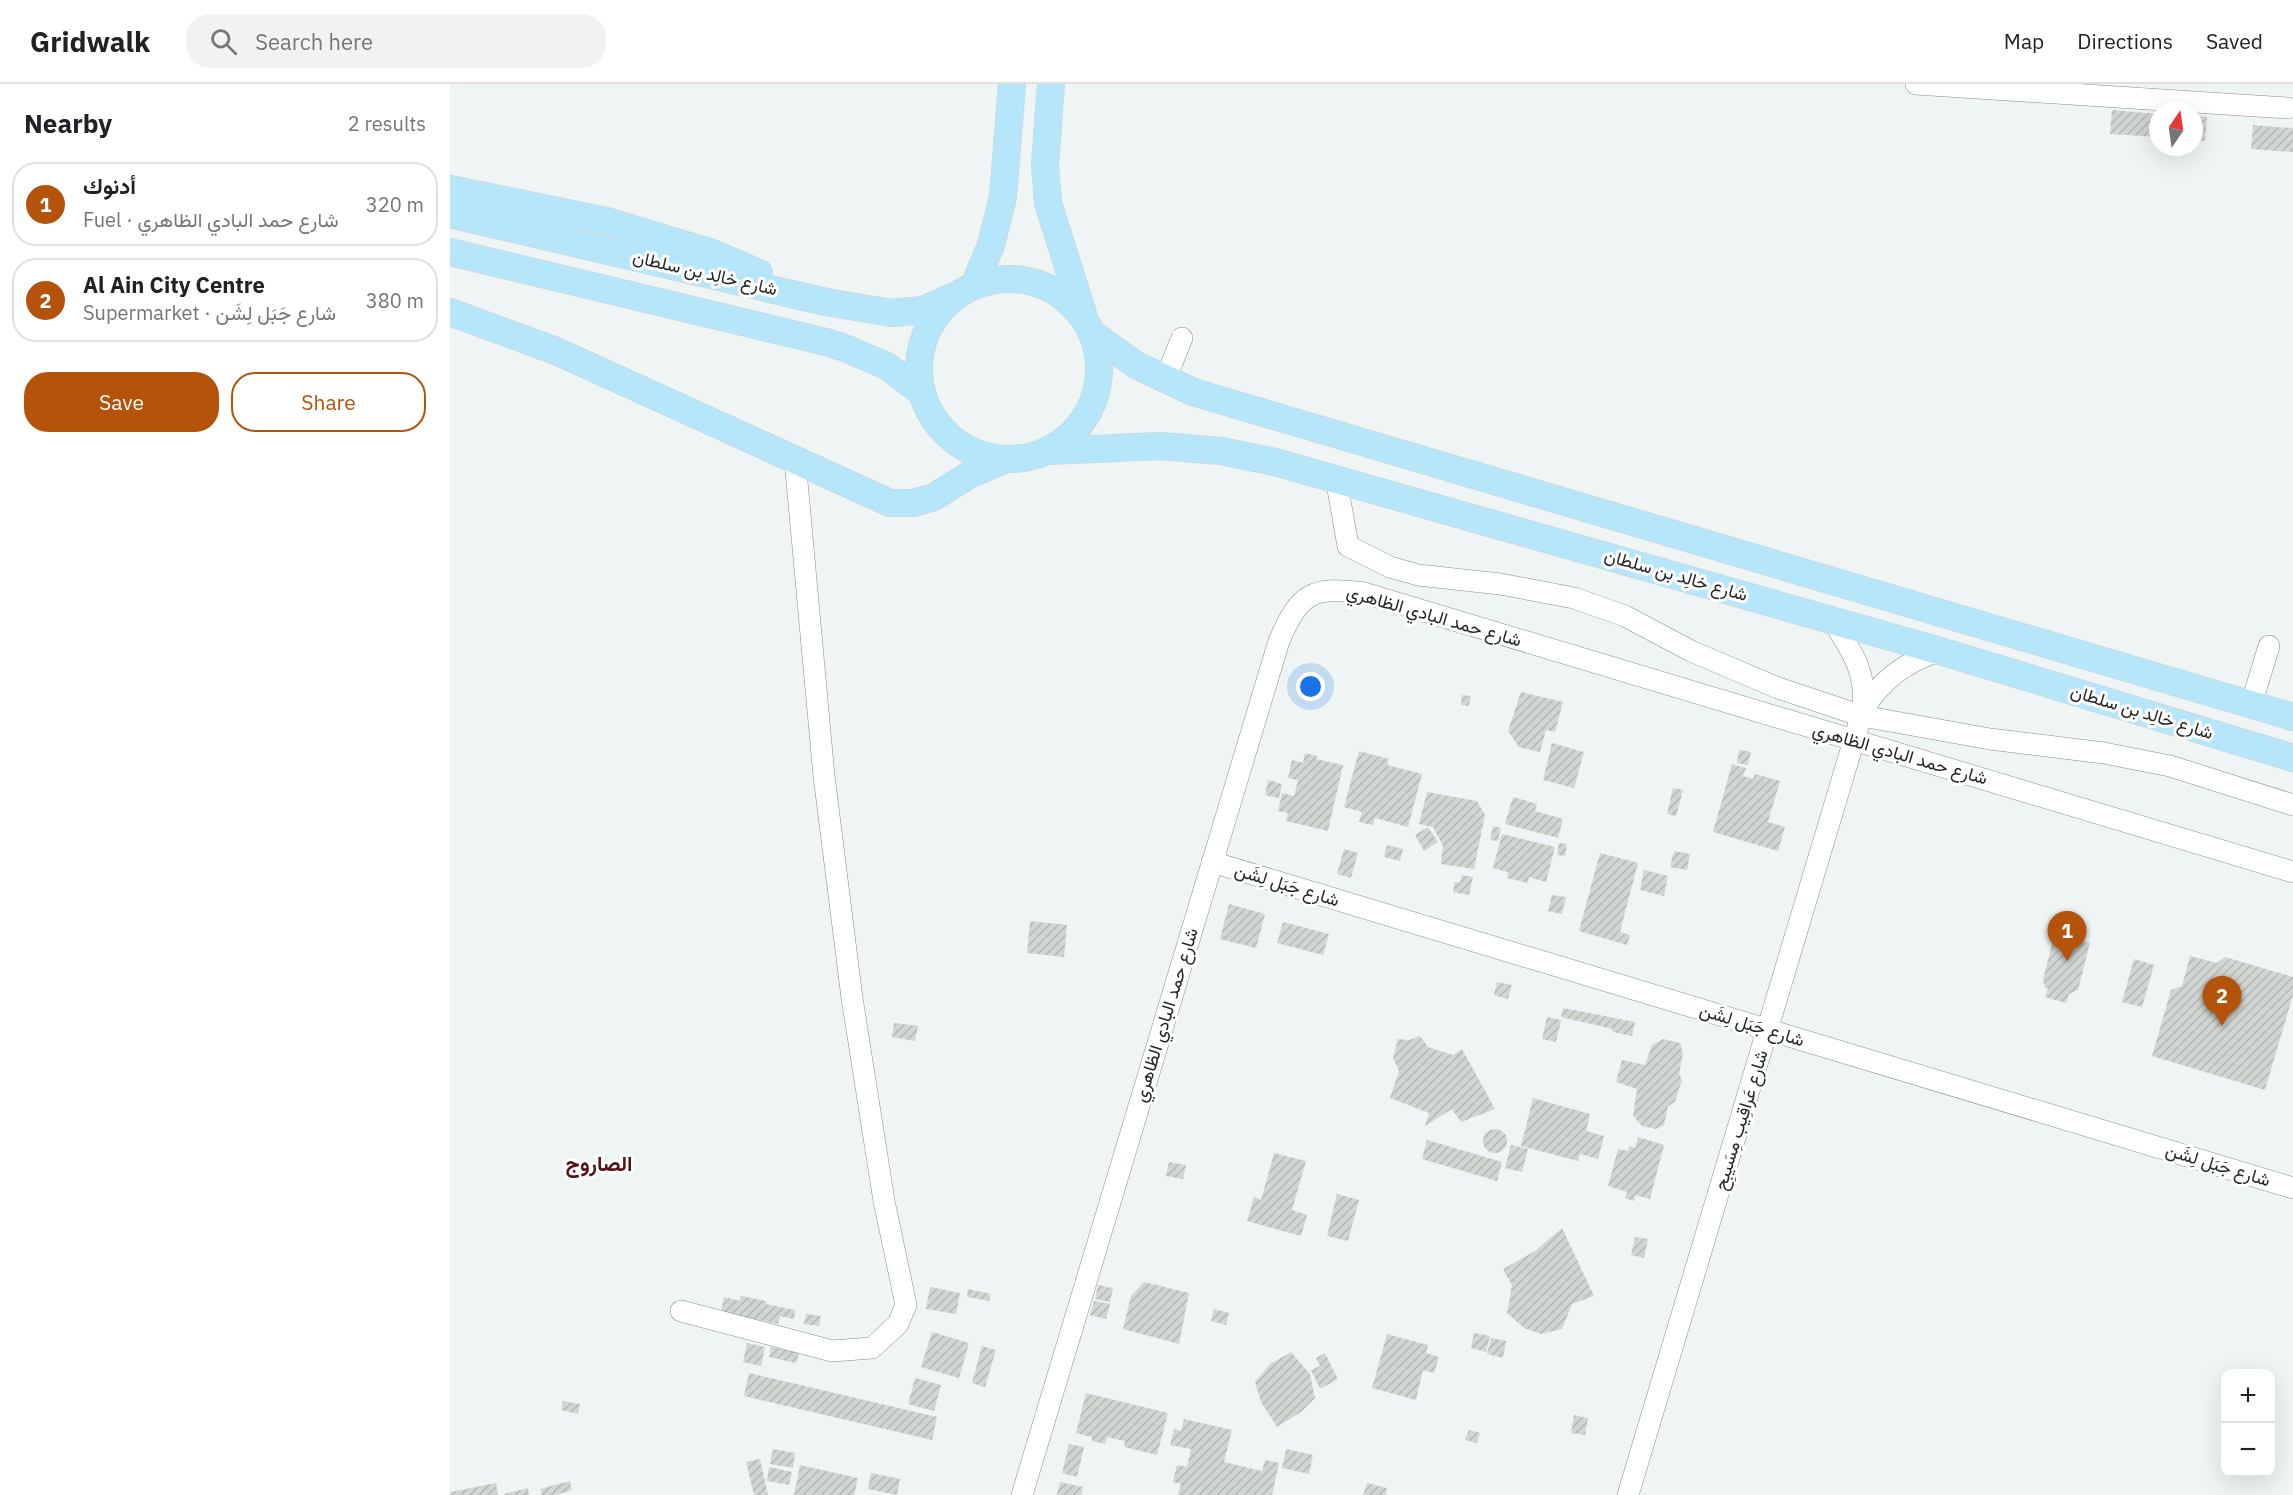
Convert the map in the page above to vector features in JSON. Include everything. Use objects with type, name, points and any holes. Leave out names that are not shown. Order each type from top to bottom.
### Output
[{"type":"main road","points":[[966,290],[991,245],[1003,197],[1011,84]]},
{"type":"main road","points":[[1051,84],[1045,165],[1048,204],[1089,326],[1100,361],[1099,388],[1089,414],[1072,435],[1049,451],[1027,458],[1004,460],[982,455],[961,446],[944,432],[930,413],[922,393],[919,370],[921,348],[929,328],[942,309],[966,290],[998,280],[1023,280],[1046,287],[1067,300],[1089,326]]},
{"type":"main road","points":[[450,189],[616,224],[712,253],[826,302]]},
{"type":"main road","name":"شارع خالِد بن سلطان","points":[[450,214],[826,302],[892,313],[923,310],[966,290]]},
{"type":"main road","name":"شارع خالِد بن سلطان","points":[[450,252],[826,342],[887,366],[922,393]]},
{"type":"main road","points":[[450,312],[556,351],[890,502],[913,503],[934,497],[969,475],[1004,460]]},
{"type":"main road","name":"شارع خالِد بن سلطان","points":[[1089,326],[1136,365],[1193,392],[2293,717]]},
{"type":"main road","name":"شارع خالِد بن سلطان","points":[[1049,451],[1160,446],[1221,451],[1275,462],[1940,651],[2293,758]]},
{"type":"street","points":[[1916,84],[2287,108]]},
{"type":"street","points":[[1165,380],[1182,338]]},
{"type":"street","points":[[681,1311],[832,1351],[872,1348],[898,1324],[906,1305],[884,1201],[852,998],[824,776],[795,460]]},
{"type":"street","points":[[1336,478],[1348,546],[1390,567],[1418,575],[1511,585],[1574,598],[1624,616],[1691,651],[1778,688],[1862,713],[1990,739],[2104,753],[2170,766],[2293,805]]},
{"type":"street","name":"شارع حمد البادي الظاهري","points":[[1022,1495],[1279,641],[1288,619],[1300,602],[1315,593],[1334,589],[1364,593],[2293,872]]},
{"type":"street","name":"شارع عَراقِيب مِسَيبِح","points":[[1628,1495],[1862,713],[1864,690],[1860,669],[1833,621]]},
{"type":"street","points":[[2251,705],[2269,646]]},
{"type":"street","name":"شارع عَراقِيب مِسَيبِح","points":[[1862,713],[1879,687],[1901,668],[1926,655],[1940,651]]},
{"type":"street","name":"شارع جَبَل لِشَن","points":[[1212,862],[2293,1188]]},
{"type":"building","points":[[2112,110],[2149,113],[2149,136],[2110,134]]},
{"type":"building","points":[[2203,117],[2207,117],[2205,141],[2203,141]]},
{"type":"building","points":[[2253,125],[2293,128],[2293,152],[2251,149]]},
{"type":"building","points":[[1521,692],[1563,702],[1555,732],[1546,730],[1540,752],[1519,747],[1508,731]]},
{"type":"building","points":[[1462,695],[1471,696],[1469,706],[1461,705]]},
{"type":"building","points":[[1552,743],[1584,752],[1574,788],[1543,780]]},
{"type":"building","points":[[1739,750],[1751,752],[1748,765],[1737,763]]},
{"type":"building","points":[[1359,751],[1389,759],[1387,765],[1422,774],[1408,827],[1375,818],[1373,825],[1359,822],[1362,812],[1344,807]]},
{"type":"building","points":[[1305,753],[1317,756],[1316,759],[1343,765],[1328,831],[1286,821],[1288,813],[1278,811],[1282,793],[1294,796],[1298,780],[1288,778],[1292,760],[1303,763]]},
{"type":"building","points":[[1732,764],[1746,768],[1743,776],[1753,779],[1755,774],[1780,781],[1768,822],[1785,827],[1778,851],[1713,832]]},
{"type":"building","points":[[1268,780],[1282,784],[1279,798],[1265,795]]},
{"type":"building","points":[[1673,788],[1683,790],[1676,816],[1667,814]]},
{"type":"building","points":[[1427,792],[1477,801],[1485,815],[1474,869],[1441,864],[1443,846],[1433,827],[1419,824]]},
{"type":"building","points":[[1513,797],[1537,804],[1535,811],[1563,819],[1558,838],[1505,824]]},
{"type":"building","points":[[1493,826],[1501,828],[1498,841],[1490,840]]},
{"type":"building","points":[[1428,827],[1438,842],[1424,851],[1415,835]]},
{"type":"building","points":[[1502,834],[1555,847],[1546,882],[1529,877],[1528,883],[1507,878],[1508,872],[1493,868]]},
{"type":"building","points":[[1559,843],[1567,844],[1565,856],[1557,855]]},
{"type":"building","points":[[1387,845],[1403,849],[1400,861],[1384,857]]},
{"type":"building","points":[[1344,849],[1358,853],[1351,878],[1337,874]]},
{"type":"building","points":[[1674,851],[1690,854],[1687,870],[1670,867]]},
{"type":"building","points":[[1600,853],[1638,863],[1620,932],[1630,935],[1627,945],[1579,931]]},
{"type":"building","points":[[1644,870],[1668,876],[1664,896],[1640,890]]},
{"type":"building","points":[[1462,875],[1473,877],[1469,895],[1453,892],[1455,882],[1460,883]]},
{"type":"building","points":[[1552,895],[1566,897],[1562,914],[1548,911]]},
{"type":"building","points":[[1229,904],[1265,914],[1256,948],[1220,939]]},
{"type":"building","points":[[1030,921],[1067,925],[1064,957],[1027,953]]},
{"type":"building","points":[[1283,922],[1329,934],[1323,955],[1277,943]]},
{"type":"building","points":[[2055,933],[2090,943],[2078,990],[2069,994],[2066,1003],[2045,997],[2048,988],[2045,988],[2043,979]]},
{"type":"building","points":[[2190,956],[2217,963],[2225,957],[2293,977],[2293,995],[2265,1090],[2152,1056],[2171,990],[2182,986]]},
{"type":"building","points":[[2134,959],[2154,965],[2142,1007],[2122,1002]]},
{"type":"building","points":[[1497,982],[1512,985],[1508,999],[1494,995]]},
{"type":"building","points":[[1563,1008],[1635,1022],[1632,1036],[1613,1032],[1613,1029],[1561,1017]]},
{"type":"building","points":[[1547,1017],[1561,1020],[1556,1042],[1542,1039]]},
{"type":"building","points":[[894,1023],[918,1026],[915,1041],[892,1037]]},
{"type":"building","points":[[1420,1036],[1428,1047],[1453,1055],[1462,1049],[1495,1109],[1461,1122],[1452,1109],[1425,1126],[1429,1113],[1390,1098],[1399,1071],[1393,1058],[1398,1039],[1409,1040]]},
{"type":"building","points":[[1663,1039],[1680,1043],[1683,1053],[1679,1074],[1682,1080],[1675,1102],[1668,1106],[1664,1125],[1656,1129],[1642,1126],[1633,1116],[1637,1089],[1616,1082],[1622,1060],[1645,1065],[1652,1045]]},
{"type":"building","points":[[1533,1098],[1590,1114],[1586,1131],[1604,1136],[1598,1159],[1580,1154],[1578,1161],[1521,1146]]},
{"type":"building","points":[[1495,1129],[1500,1130],[1506,1136],[1506,1146],[1500,1152],[1495,1153],[1490,1152],[1484,1146],[1483,1141],[1484,1136],[1490,1130]]},
{"type":"building","points":[[1638,1137],[1664,1145],[1650,1199],[1635,1195],[1634,1201],[1625,1198],[1627,1192],[1608,1186],[1618,1149],[1628,1151],[1629,1146],[1635,1148]]},
{"type":"building","points":[[1427,1140],[1502,1162],[1497,1181],[1422,1159]]},
{"type":"building","points":[[1511,1145],[1528,1149],[1522,1172],[1505,1168]]},
{"type":"building","points":[[1274,1153],[1306,1161],[1292,1210],[1307,1215],[1301,1236],[1247,1221],[1254,1197],[1261,1200]]},
{"type":"building","points":[[1169,1162],[1186,1165],[1183,1179],[1166,1176]]},
{"type":"building","points":[[1337,1194],[1359,1200],[1348,1241],[1327,1236]]},
{"type":"building","points":[[1562,1228],[1594,1296],[1572,1304],[1562,1329],[1541,1334],[1524,1328],[1507,1313],[1512,1285],[1503,1269],[1535,1251]]},
{"type":"building","points":[[1635,1237],[1648,1239],[1644,1258],[1631,1255]]},
{"type":"building","points":[[1144,1282],[1189,1293],[1179,1344],[1123,1329],[1131,1296]]},
{"type":"building","points":[[1098,1285],[1113,1288],[1110,1302],[1095,1299]]},
{"type":"building","points":[[930,1287],[960,1293],[956,1314],[926,1309]]},
{"type":"building","points":[[968,1289],[991,1294],[989,1301],[967,1297]]},
{"type":"building","points":[[741,1296],[795,1310],[794,1319],[780,1316],[778,1324],[721,1312],[724,1297],[740,1301]]},
{"type":"building","points":[[1094,1301],[1110,1304],[1106,1319],[1090,1315]]},
{"type":"building","points":[[1214,1309],[1229,1313],[1226,1325],[1211,1321]]},
{"type":"building","points":[[806,1314],[821,1316],[819,1326],[804,1324]]},
{"type":"building","points":[[932,1332],[969,1343],[959,1378],[921,1367]]},
{"type":"building","points":[[1474,1333],[1490,1336],[1486,1352],[1471,1348]]},
{"type":"building","points":[[1387,1334],[1428,1345],[1426,1353],[1439,1357],[1434,1373],[1423,1370],[1416,1400],[1372,1388]]},
{"type":"building","points":[[1491,1338],[1506,1341],[1503,1358],[1487,1354]]},
{"type":"building","points":[[747,1343],[765,1347],[761,1366],[743,1362]]},
{"type":"building","points":[[982,1346],[996,1350],[985,1387],[972,1383]]},
{"type":"building","points":[[771,1347],[799,1353],[796,1363],[769,1357]]},
{"type":"building","points":[[1291,1352],[1310,1374],[1315,1398],[1301,1412],[1277,1427],[1261,1402],[1255,1382],[1270,1364]]},
{"type":"building","points":[[1325,1353],[1338,1379],[1320,1389],[1311,1370],[1320,1366],[1316,1358]]},
{"type":"building","points":[[749,1373],[937,1417],[932,1440],[744,1396]]},
{"type":"building","points":[[915,1378],[941,1385],[934,1411],[908,1404]]},
{"type":"building","points":[[1086,1393],[1168,1413],[1157,1455],[1124,1447],[1125,1441],[1107,1437],[1105,1444],[1092,1441],[1092,1437],[1076,1433]]},
{"type":"building","points":[[563,1401],[580,1404],[578,1414],[561,1410]]},
{"type":"building","points":[[1574,1415],[1588,1418],[1585,1435],[1571,1433]]},
{"type":"building","points":[[1184,1419],[1232,1430],[1224,1462],[1262,1471],[1265,1460],[1279,1463],[1272,1495],[1178,1495],[1181,1484],[1173,1482],[1177,1465],[1187,1467],[1191,1449],[1170,1445],[1174,1429],[1181,1431]]},
{"type":"building","points":[[1469,1430],[1480,1433],[1477,1443],[1465,1440]]},
{"type":"building","points":[[1069,1444],[1084,1447],[1077,1477],[1062,1473]]},
{"type":"building","points":[[773,1449],[795,1453],[793,1468],[770,1464]]},
{"type":"building","points":[[1286,1449],[1313,1455],[1309,1474],[1282,1468]]},
{"type":"building","points":[[760,1459],[768,1495],[754,1495],[746,1462]]},
{"type":"building","points":[[800,1465],[858,1478],[854,1495],[794,1495]]},
{"type":"building","points":[[769,1467],[792,1472],[789,1485],[767,1481]]},
{"type":"building","points":[[871,1473],[900,1479],[897,1495],[868,1489]]},
{"type":"building","points":[[570,1481],[572,1490],[556,1495],[542,1495],[540,1489]]},
{"type":"building","points":[[1060,1482],[1083,1487],[1081,1495],[1057,1495]]},
{"type":"building","points":[[496,1483],[498,1495],[450,1495],[450,1492]]},
{"type":"building","points":[[1367,1483],[1387,1488],[1386,1495],[1363,1495]]},
{"type":"building","points":[[528,1488],[529,1495],[504,1495],[504,1494]]},
{"type":"place","name":"أدنوك","points":[[2067,961]]},
{"type":"place","name":"Al Ain City Centre","points":[[2222,1026]]},
{"type":"district","name":"الصاروج","points":[[599,1164]]}]
